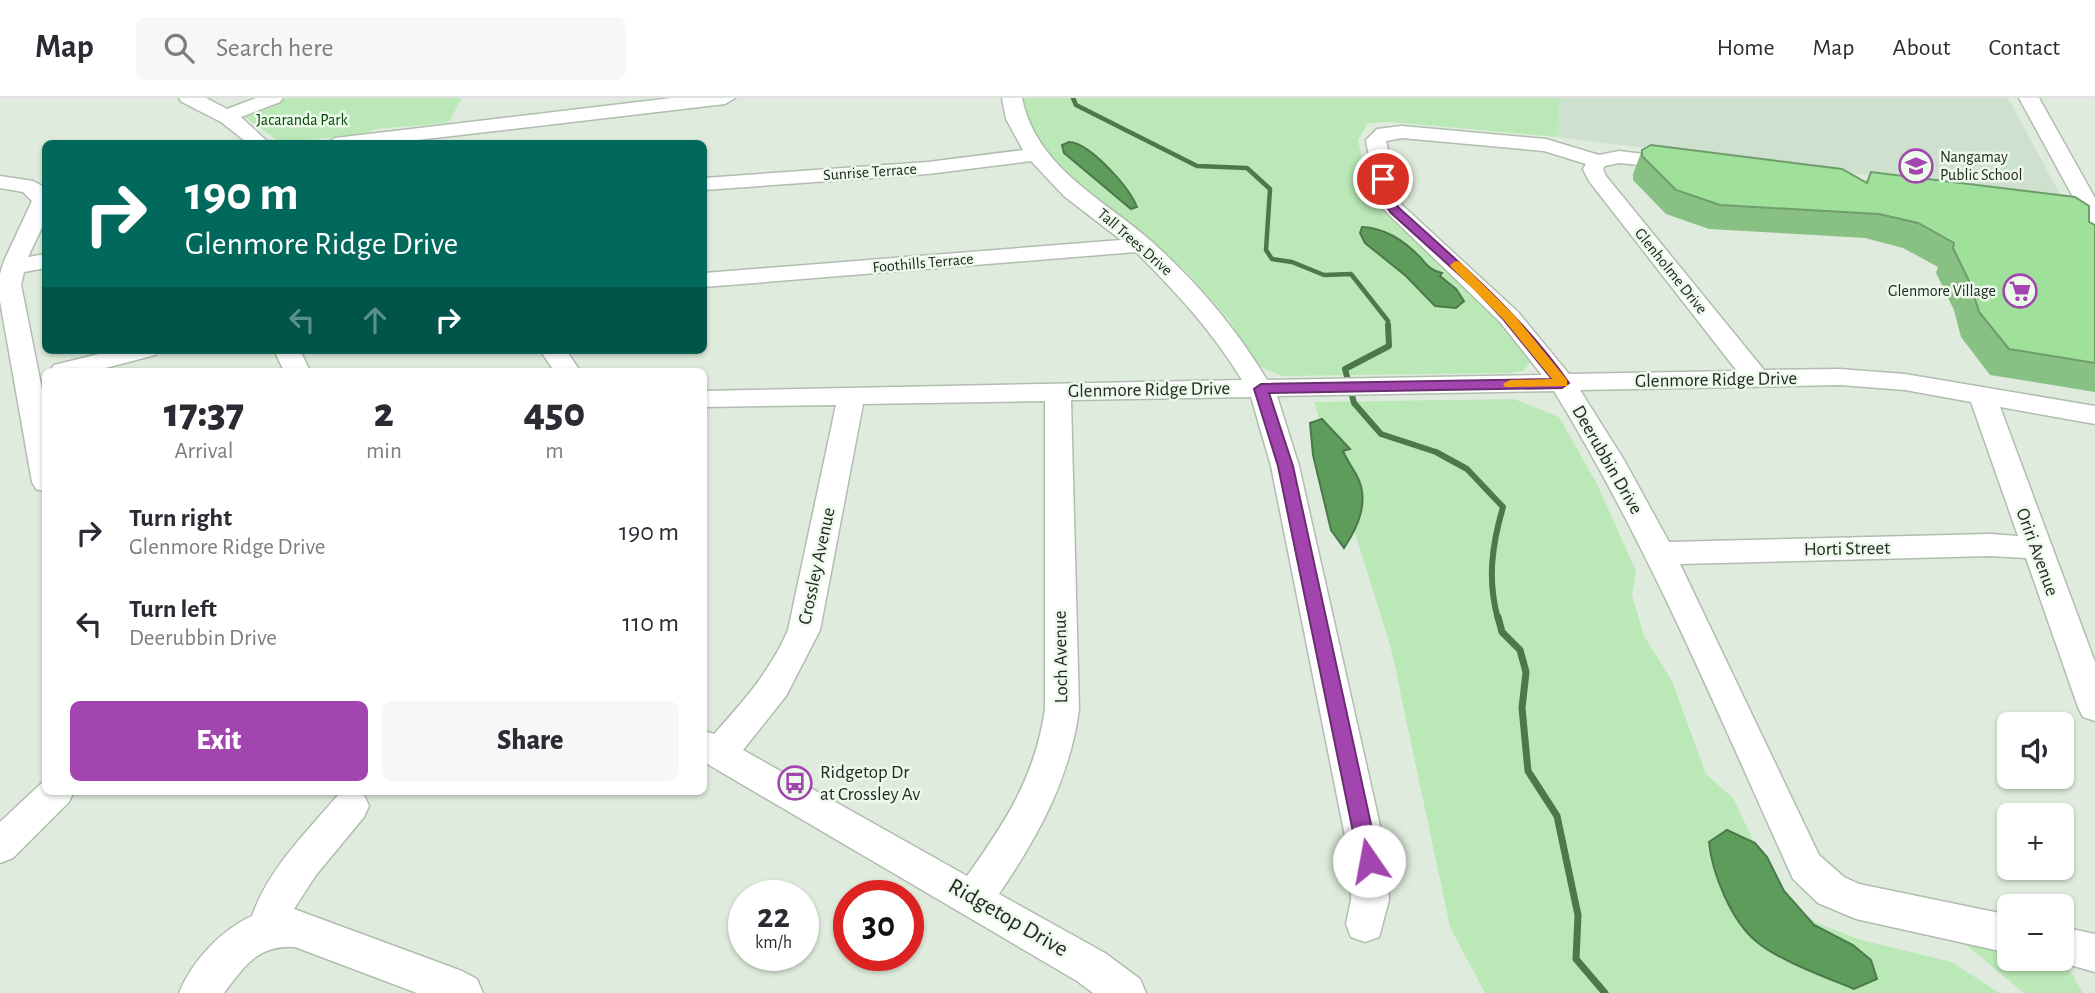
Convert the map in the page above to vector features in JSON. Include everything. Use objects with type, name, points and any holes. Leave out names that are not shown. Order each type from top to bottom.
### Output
[{"type":"street","points":[[189,98],[224,117],[257,140]]},
{"type":"street","points":[[224,117],[273,98]]},
{"type":"street","points":[[365,140],[638,102],[725,98]]},
{"type":"street","name":"Tall Trees Drive","points":[[1012,98],[1016,119],[1036,154],[1073,191],[1142,245],[1204,309],[1239,354],[1261,389],[1285,466],[1369,861],[1370,900],[1365,924]]},
{"type":"street","points":[[2029,98],[2095,216]]},
{"type":"street","name":"Deerubbin Drive","points":[[1700,166],[1627,157],[1598,161],[1568,150],[1532,143],[1396,131],[1380,134],[1376,140],[1387,196],[1395,211],[1509,317],[1562,383],[1610,460],[1660,553],[1803,860],[1812,874],[1831,890],[1856,901],[1997,931]]},
{"type":"street","name":"Sunrise Terrace","points":[[707,184],[928,168],[1036,154]]},
{"type":"street","name":"Glenholme Drive","points":[[1598,161],[1593,170],[1602,186],[1757,379]]},
{"type":"street","points":[[0,182],[30,186],[42,198]]},
{"type":"street","points":[[42,203],[13,267],[9,292],[36,378],[42,440]]},
{"type":"street","points":[[2072,212],[2095,216]]},
{"type":"street","name":"Foothills Terrace","points":[[707,280],[1142,245]]},
{"type":"street","points":[[13,267],[42,262]]},
{"type":"street","points":[[75,368],[130,354]]},
{"type":"street","points":[[0,387],[36,378]]},
{"type":"street","name":"Glenmore Ridge Drive","points":[[707,399],[1757,379],[1882,379],[2095,415]]},
{"type":"street","name":"Loch Avenue","points":[[973,898],[1039,797],[1049,775],[1058,742],[1062,709],[1058,392]]},
{"type":"street","name":"Crossley Avenue","points":[[711,749],[781,679],[803,636],[850,396]]},
{"type":"street","name":"Oriri Avenue","points":[[1982,396],[2095,707]]},
{"type":"street","name":"Horti Street","points":[[1660,553],[1990,545],[2035,548]]},
{"type":"street","name":"Ridgetop Drive","points":[[711,749],[1091,967],[1126,993]]},
{"type":"street","points":[[0,846],[52,795]]},
{"type":"street","points":[[268,927],[274,906],[284,889],[351,806]]},
{"type":"street","points":[[199,993],[244,940],[268,927],[295,929],[448,985],[463,993]]},
{"type":"street","points":[[2074,949],[2095,953]]},
{"type":"shaded area","name":"Nangamay Public School","points":[[1559,98],[2008,98],[2060,194],[2050,198],[1557,137]]},
{"type":"shaded area","points":[[1069,142],[1078,144],[1108,167],[1137,207],[1131,209],[1064,153],[1062,145]]},
{"type":"shaded area","points":[[1362,227],[1386,232],[1400,240],[1435,271],[1442,273],[1440,276],[1456,289],[1464,301],[1456,308],[1435,306],[1406,276],[1365,243],[1360,233]]},
{"type":"shaded area","points":[[1322,419],[1350,449],[1343,451],[1361,485],[1361,514],[1344,548],[1331,530],[1313,455],[1310,423]]},
{"type":"shaded area","points":[[1727,830],[1755,843],[1767,857],[1784,891],[1814,925],[1853,945],[1871,960],[1877,979],[1854,989],[1777,955],[1757,942],[1732,910],[1714,868],[1709,842]]},
{"type":"green space","name":"Jacaranda Park","points":[[288,98],[462,98],[450,120],[445,123],[375,129],[364,134],[305,140],[277,140],[242,115]]},
{"type":"green space","points":[[1021,98],[1559,98],[1557,137],[1392,122],[1368,123],[1358,140],[1373,204],[1412,235],[1477,296],[1532,361],[1523,371],[1509,373],[1282,376],[1259,366],[1229,320],[1185,270],[1064,171],[1042,145],[1028,122]]},
{"type":"green space","points":[[1514,399],[1559,417],[1597,484],[1636,571],[1632,595],[1644,636],[1672,681],[1706,774],[1733,798],[1778,892],[1815,922],[1861,940],[1952,962],[1999,993],[1485,993],[1450,927],[1391,648],[1314,402]]},
{"type":"green space","points":[[1965,944],[1997,951],[1997,971]]},
{"type":"green space","points":[[1998,971],[2070,971],[2083,993],[2024,993]]},
{"type":"building","name":"Glenmore Village","points":[[1651,145],[1842,169],[1867,183],[1871,172],[2075,197],[2089,206],[2089,222],[2095,225],[2095,363],[2009,349],[1979,312],[1971,285],[1953,248],[1954,243],[1918,223],[1879,214],[1720,205],[1676,190],[1642,156],[1642,150]]},
{"type":"waterway","points":[[1073,98],[1076,105],[1197,166],[1247,168],[1270,189],[1266,250],[1272,259],[1292,262],[1324,275],[1351,274],[1388,321],[1388,325]]},
{"type":"waterway","points":[[1388,325],[1389,346],[1345,369],[1354,403],[1381,434],[1436,452],[1467,469],[1503,507],[1492,563],[1498,619]]},
{"type":"waterway","points":[[1498,617],[1502,632],[1520,650],[1526,672],[1522,708],[1528,771],[1557,816],[1578,915],[1576,959],[1605,993]]},
{"type":"slow traffic","points":[[1456,265],[1509,317],[1562,383],[1510,384]]},
{"type":"place","name":"Nangamay Public School","points":[[1916,166]]},
{"type":"place","name":"Glenmore Village","points":[[2020,291]]},
{"type":"place","name":"Ridgetop Dr at Crossley Av","points":[[795,783]]},
{"type":"route","points":[[1369,861],[1285,466],[1261,389],[1562,383],[1509,317],[1395,211],[1389,201],[1383,179]]}]
